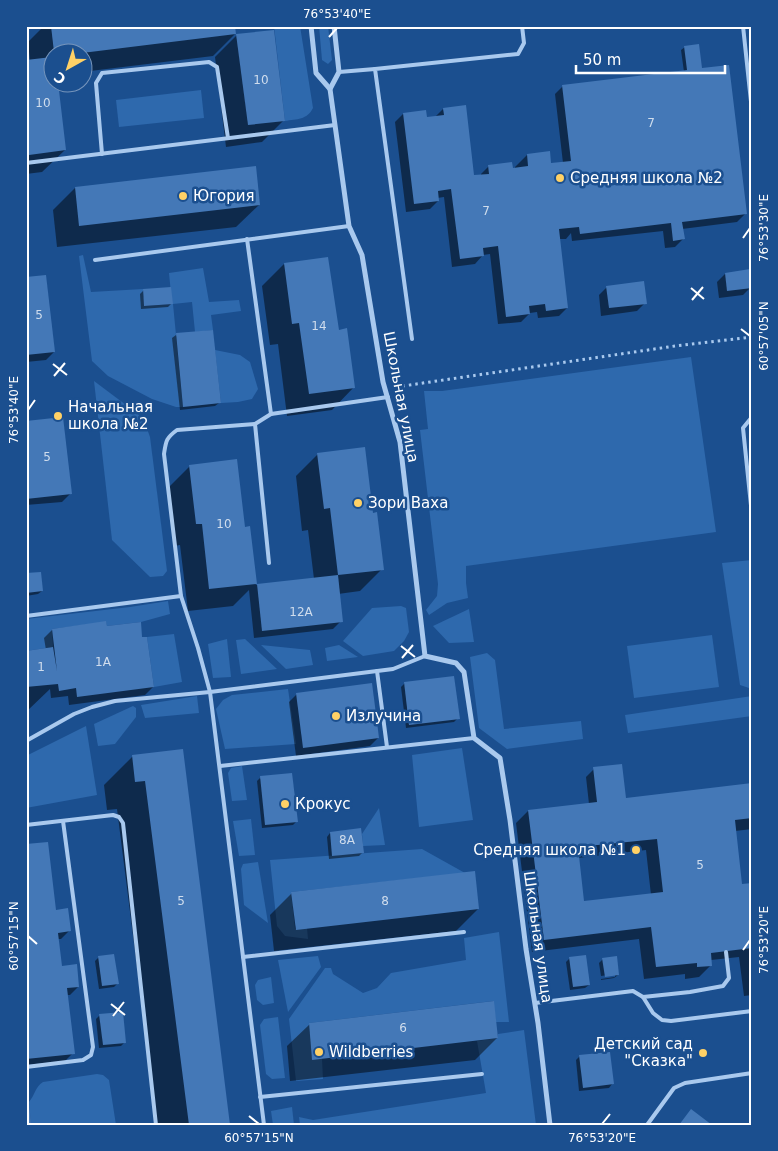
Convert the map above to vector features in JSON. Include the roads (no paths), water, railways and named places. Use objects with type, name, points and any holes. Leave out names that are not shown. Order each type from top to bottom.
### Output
[{"type":"street","points":[[311,26],[316,74],[330,89],[339,72],[334,26]]},
{"type":"street","name":"Школьная улица","points":[[330,89],[348,226],[362,255],[385,389],[400,442],[424,656]]},
{"type":"street","points":[[424,656],[456,663],[464,672],[474,738]]},
{"type":"street","name":"Школьная улица","points":[[474,738],[500,758],[510,820],[526,950],[538,1023],[550,1125]]},
{"type":"lane","points":[[339,72],[376,70],[518,54],[524,43],[522,26]]},
{"type":"lane","points":[[743,26],[752,111]]},
{"type":"lane","points":[[102,154],[96,83],[102,73],[209,62],[217,68],[228,138]]},
{"type":"lane","points":[[376,70],[412,339]]},
{"type":"lane","points":[[26,163],[335,125]]},
{"type":"lane","points":[[95,260],[348,226]]},
{"type":"lane","points":[[248,239],[271,414]]},
{"type":"lane","points":[[264,1125],[210,692],[181,596],[164,454],[166,442],[169,435],[177,430],[255,424],[271,414],[388,398]]},
{"type":"lane","points":[[752,417],[743,428],[752,515]]},
{"type":"lane","points":[[255,424],[269,563]]},
{"type":"lane","points":[[26,616],[181,596]]},
{"type":"lane","points":[[26,741],[74,714],[92,706],[115,701],[210,692],[393,669],[424,656]]},
{"type":"lane","points":[[377,671],[387,747]]},
{"type":"lane","points":[[220,766],[474,738]]},
{"type":"lane","points":[[26,825],[113,815],[120,817],[123,823],[156,1125]]},
{"type":"lane","points":[[26,1067],[83,1060],[91,1055],[93,1047],[63,821]]},
{"type":"lane","points":[[243,957],[464,932]]},
{"type":"lane","points":[[643,997],[723,986],[729,978],[726,952]]},
{"type":"lane","points":[[535,1003],[633,991],[643,997],[653,1013],[662,1020],[671,1021],[752,1011]]},
{"type":"lane","points":[[647,1125],[674,1088],[685,1083],[752,1073]]},
{"type":"lane","points":[[260,1097],[482,1074]]},
{"type":"place","name":"Средняя школа №2","points":[[560,178]]},
{"type":"place","name":"Югория","points":[[183,196]]},
{"type":"place","name":"Начальная школа №2","points":[[58,416]]},
{"type":"place","name":"Зори Ваха","points":[[358,503]]},
{"type":"place","name":"Излучина","points":[[336,716]]},
{"type":"place","name":"Крокус","points":[[285,804]]},
{"type":"place","name":"Средняя школа №1","points":[[636,850]]},
{"type":"place","name":"Wildberries","points":[[319,1052]]},
{"type":"place","name":"Детский сад \"Сказка\"","points":[[703,1053]]}]
